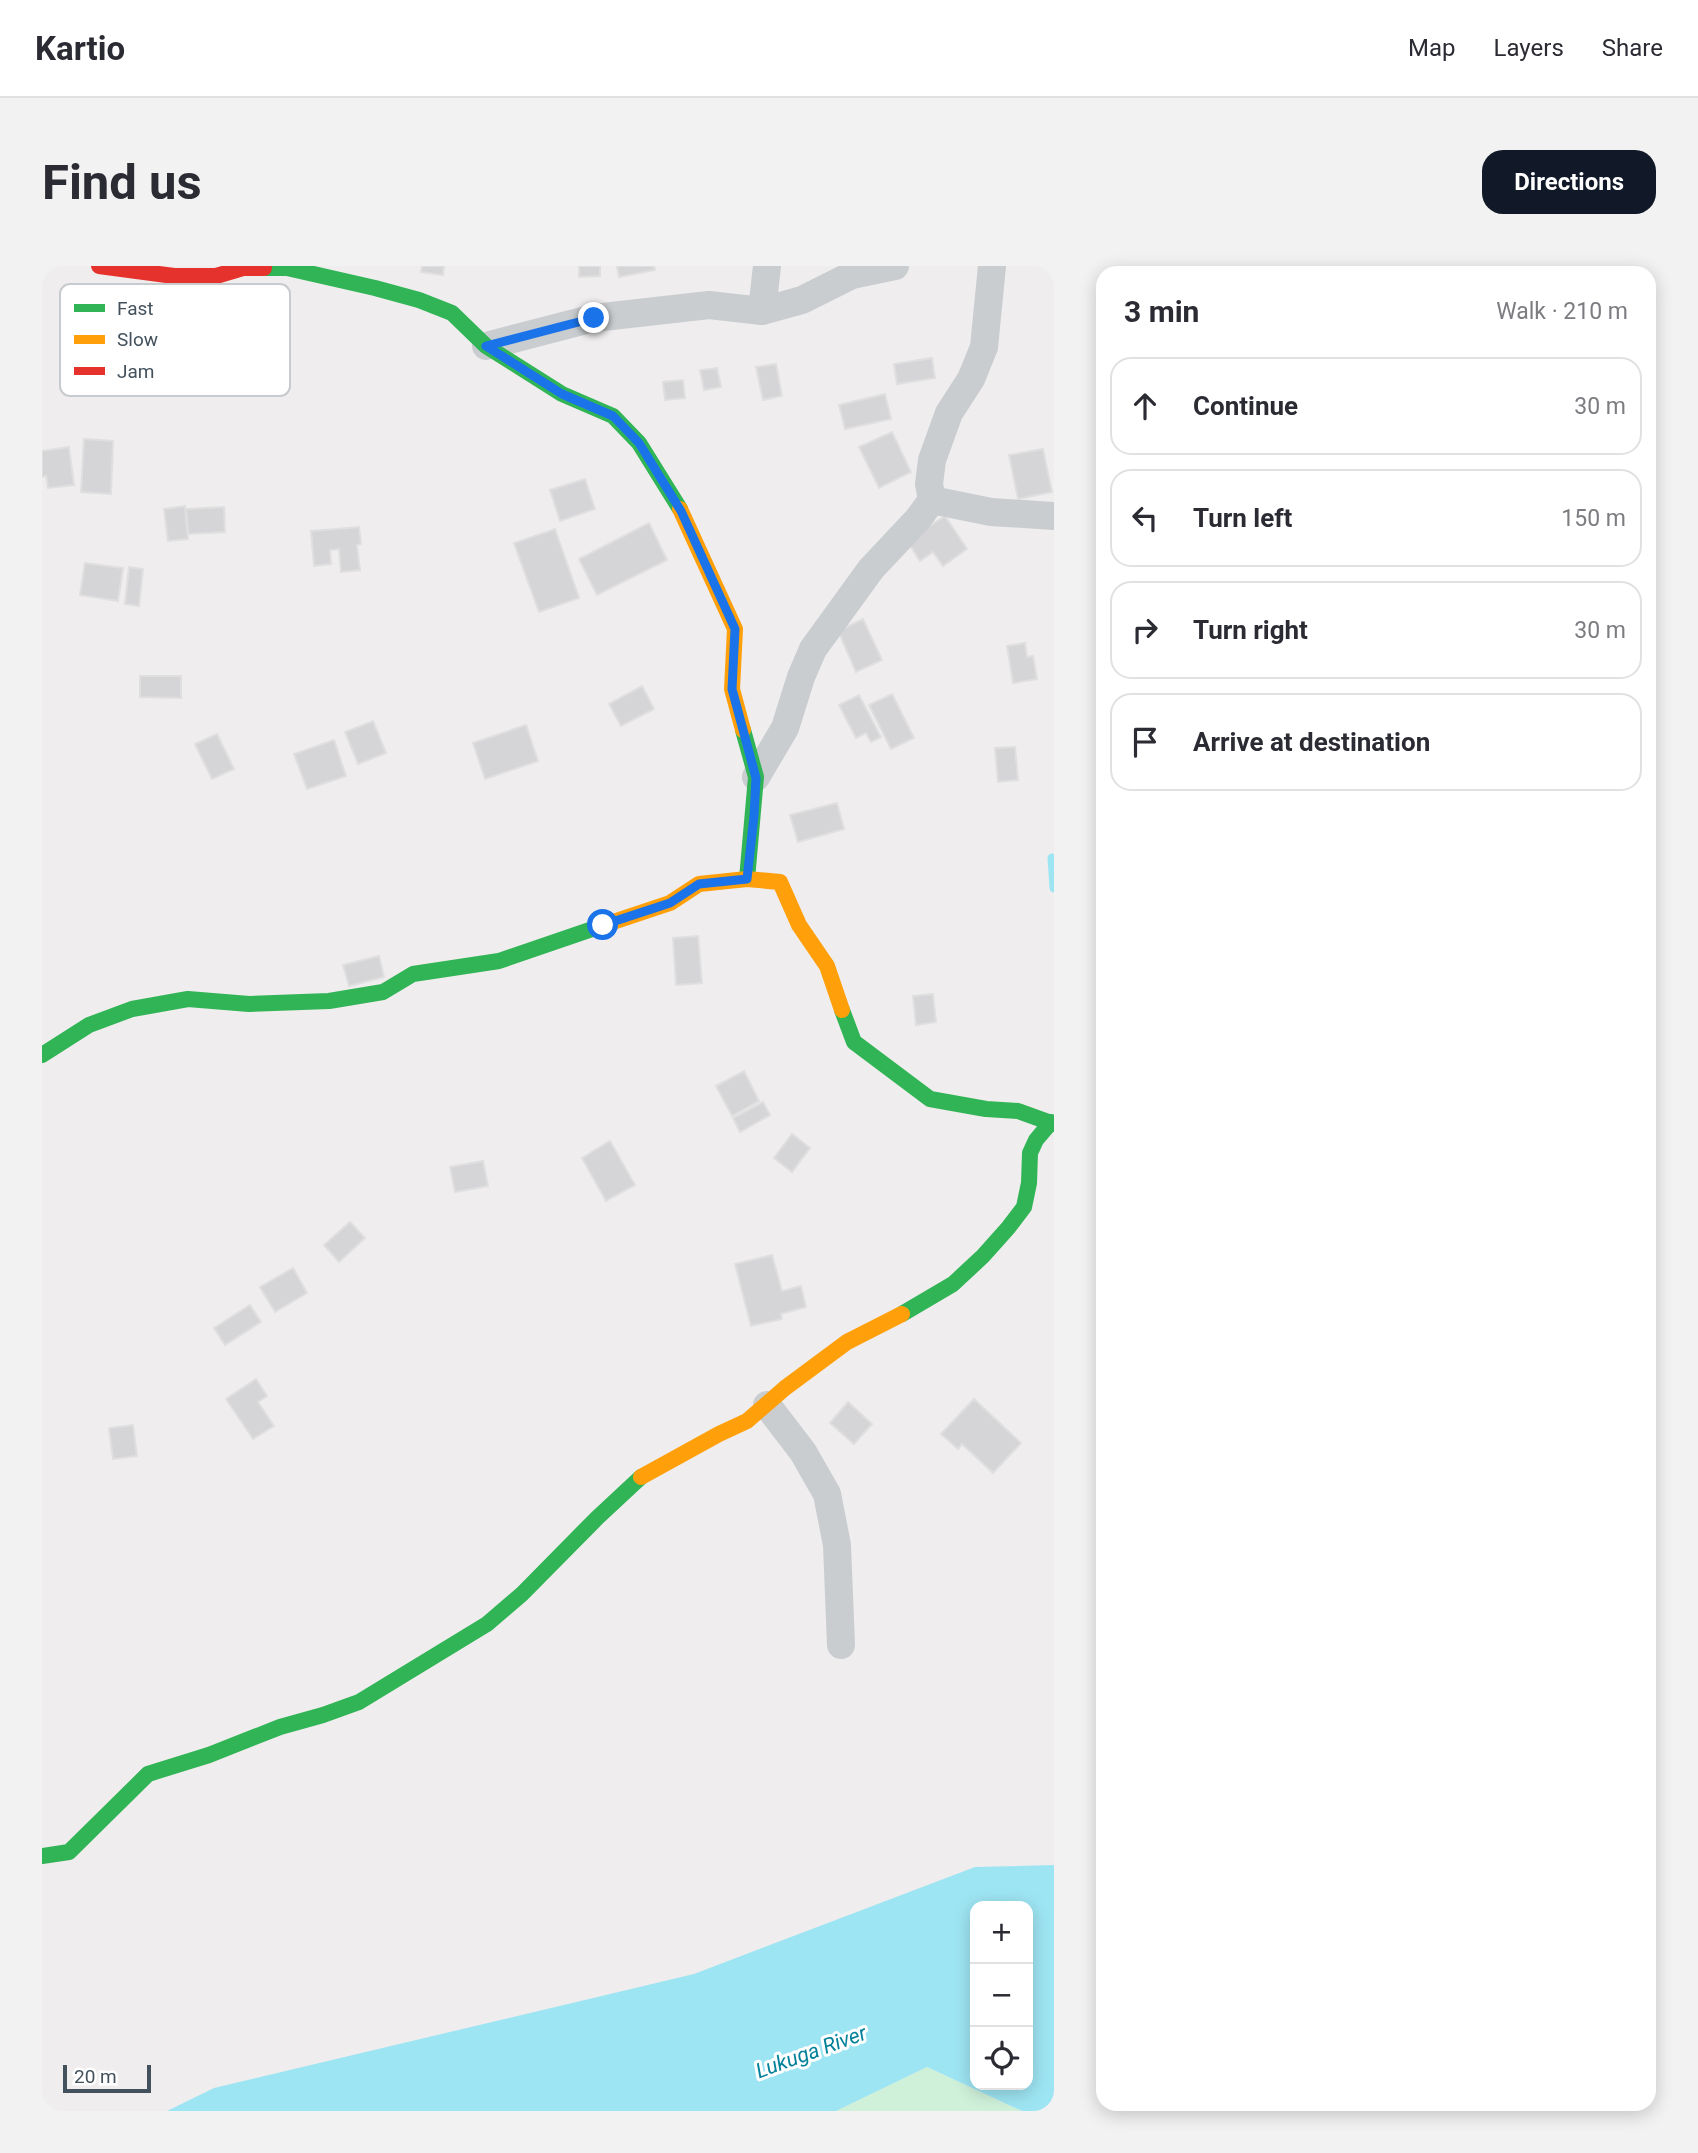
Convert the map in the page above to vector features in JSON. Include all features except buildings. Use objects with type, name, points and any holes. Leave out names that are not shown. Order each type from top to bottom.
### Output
[{"type":"street","points":[[99,266],[174,276],[216,276],[243,267],[287,268],[419,300],[452,313],[486,346],[562,394],[613,416],[639,443],[681,511],[735,629],[732,689],[756,778],[747,879]]},
{"type":"street","points":[[762,311],[767,266]]},
{"type":"street","points":[[486,346],[605,317],[709,305],[762,311],[802,300],[852,275],[895,266]]},
{"type":"street","points":[[756,778],[785,728],[813,649],[871,569],[932,500],[929,484],[932,460],[949,413],[971,379],[984,347],[992,266]]},
{"type":"street","points":[[932,500],[991,512],[1054,516]]},
{"type":"street","points":[[42,1055],[89,1025],[132,1009],[188,999],[248,1003],[329,1001],[383,992],[413,974],[499,961],[670,903],[699,884],[747,879],[780,882],[799,925],[827,966],[854,1042],[930,1099],[986,1109],[1018,1111],[1052,1123],[1036,1140],[1030,1153],[1029,1183],[1024,1207],[983,1256],[953,1283],[847,1342],[785,1388],[747,1421],[644,1475],[522,1594],[487,1623],[359,1702],[148,1774],[69,1852],[42,1856]]},
{"type":"street","points":[[767,1405],[803,1452],[827,1494],[837,1545],[841,1645]]},
{"type":"green space","points":[[927,2067],[970,2087],[970,2090],[977,2090],[1022,2111],[836,2111]]},
{"type":"water","name":"Lukuga River","points":[[1054,1865],[1054,2111],[1022,2111],[977,2090],[1033,2090],[1033,1901],[970,1901],[970,2087],[927,2067],[836,2111],[167,2111],[214,2088],[694,1974],[975,1867]]},
{"type":"waterway","points":[[1052,858],[1054,888]]},
{"type":"traffic: fast","points":[[264,268],[287,268],[375,288],[419,300],[452,313],[486,346],[562,394],[613,416],[639,443],[680,509]]},
{"type":"traffic: fast","points":[[743,730],[756,777],[747,879]]},
{"type":"traffic: fast","points":[[42,1055],[89,1025],[132,1009],[188,999],[249,1004],[329,1001],[383,992],[413,974],[499,961],[607,924]]},
{"type":"traffic: fast","points":[[842,1010],[854,1042],[930,1099],[986,1109],[1018,1111],[1054,1124]]},
{"type":"traffic: fast","points":[[902,1314],[953,1284],[1008,1228],[1024,1207],[1029,1183],[1030,1153],[1036,1140],[1051,1122]]},
{"type":"traffic: fast","points":[[42,1856],[69,1852],[148,1774],[359,1702],[487,1624],[522,1594],[641,1477]]},
{"type":"traffic: slow","points":[[680,509],[735,629],[732,689],[743,730]]},
{"type":"traffic: slow","points":[[607,924],[670,903],[699,884],[747,879],[780,882],[799,925],[827,966],[842,1010]]},
{"type":"traffic: slow","points":[[641,1477],[747,1421],[785,1388],[847,1342],[902,1314]]},
{"type":"traffic: jam","points":[[99,266],[174,276],[216,276],[243,268],[264,268]]},
{"type":"route","points":[[594,318],[486,346],[562,394],[613,416],[639,443],[681,511],[735,629],[732,689],[756,778],[747,879],[699,884],[670,903],[603,925]]}]
